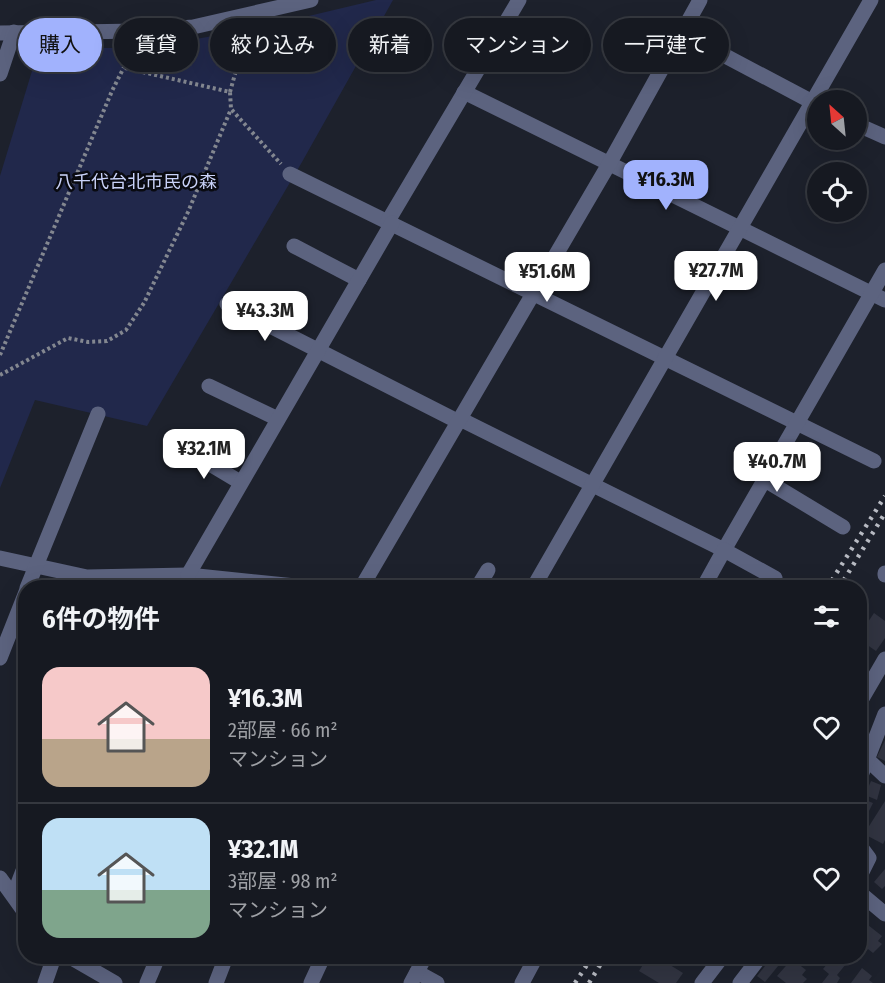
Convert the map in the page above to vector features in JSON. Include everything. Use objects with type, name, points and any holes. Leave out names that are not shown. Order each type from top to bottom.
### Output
[{"type":"street","points":[[0,74],[7,32],[142,31],[193,27],[311,0]]},
{"type":"street","points":[[188,575],[519,0]]},
{"type":"street","points":[[690,18],[700,0]]},
{"type":"street","points":[[823,90],[871,0]]},
{"type":"street","points":[[729,58],[807,100]]},
{"type":"street","points":[[366,580],[660,72]]},
{"type":"street","points":[[464,92],[878,296]]},
{"type":"street","points":[[538,580],[739,229],[807,117]]},
{"type":"street","points":[[867,129],[885,137]]},
{"type":"street","points":[[290,174],[874,461]]},
{"type":"street","points":[[294,246],[359,280]]},
{"type":"street","points":[[707,580],[798,423],[878,296],[885,270]]},
{"type":"street","points":[[227,304],[724,550],[775,578]]},
{"type":"street","points":[[209,386],[278,419]]},
{"type":"street","points":[[30,580],[98,414]]},
{"type":"street","points":[[185,449],[240,482]]},
{"type":"street","points":[[765,480],[843,526]]},
{"type":"street","points":[[0,558],[35,568],[115,580]]},
{"type":"street","points":[[482,580],[488,570]]},
{"type":"street","points":[[149,580],[188,575],[211,580]]},
{"type":"street","points":[[0,658],[18,612]]},
{"type":"street","points":[[867,690],[885,658]]},
{"type":"street","points":[[885,714],[867,759],[885,776]]},
{"type":"street","points":[[0,878],[18,901]]},
{"type":"street","points":[[14,894],[18,884]]},
{"type":"street","points":[[867,899],[885,914]]},
{"type":"street","points":[[45,983],[52,964]]},
{"type":"street","points":[[84,964],[115,983]]},
{"type":"street","points":[[147,983],[155,964]]},
{"type":"street","points":[[216,983],[223,964]]},
{"type":"street","points":[[311,983],[320,964]]},
{"type":"street","points":[[522,983],[532,964]]},
{"type":"street","points":[[702,983],[717,964]]},
{"type":"street","points":[[740,983],[755,964]]},
{"type":"street","points":[[414,977],[437,983]]},
{"type":"path","points":[[0,355],[112,91],[123,72]]},
{"type":"path","points":[[142,72],[230,92]]},
{"type":"path","points":[[0,375],[68,338],[88,342],[107,341],[126,330],[144,303],[188,212],[231,109],[230,92],[236,72]]},
{"type":"path","points":[[231,109],[290,174]]},
{"type":"green space","name":"八千代台北市民の森","points":[[376,0],[393,0],[383,18],[348,18],[348,72],[353,72],[147,426],[35,400],[0,488],[0,176],[32,72],[102,72],[102,48],[114,48],[114,72],[198,72],[198,39],[210,37],[210,72],[336,72],[336,18],[300,18]]},
{"type":"building","points":[[874,613],[885,621],[885,638],[876,651],[867,645],[867,624]]},
{"type":"building","points":[[885,740],[885,761],[877,757]]},
{"type":"building","points":[[871,781],[881,785],[877,800],[867,796]]},
{"type":"building","points":[[867,801],[873,803],[867,815]]},
{"type":"building","points":[[885,801],[885,840],[883,844],[867,836],[867,829]]},
{"type":"building","points":[[885,869],[885,886],[882,889],[874,882]]},
{"type":"building","points":[[867,926],[882,936],[878,941],[882,944],[873,953],[867,950]]},
{"type":"building","points":[[644,964],[668,964],[683,973],[676,983],[659,983],[639,971]]},
{"type":"building","points":[[766,964],[780,964],[765,982],[757,976]]},
{"type":"building","points":[[788,964],[798,964],[806,970],[802,975],[807,979],[803,983],[786,983],[777,976]]},
{"type":"building","points":[[827,964],[846,964],[837,975],[840,978],[837,983],[822,983],[829,974],[823,969]]},
{"type":"building","points":[[862,968],[872,976],[869,980],[873,983],[851,983]]},
{"type":"railway","points":[[832,580],[885,496]]},
{"type":"railway","points":[[844,580],[885,513]]},
{"type":"railway","points":[[575,983],[587,964]]},
{"type":"railway","points":[[589,983],[601,964]]}]
